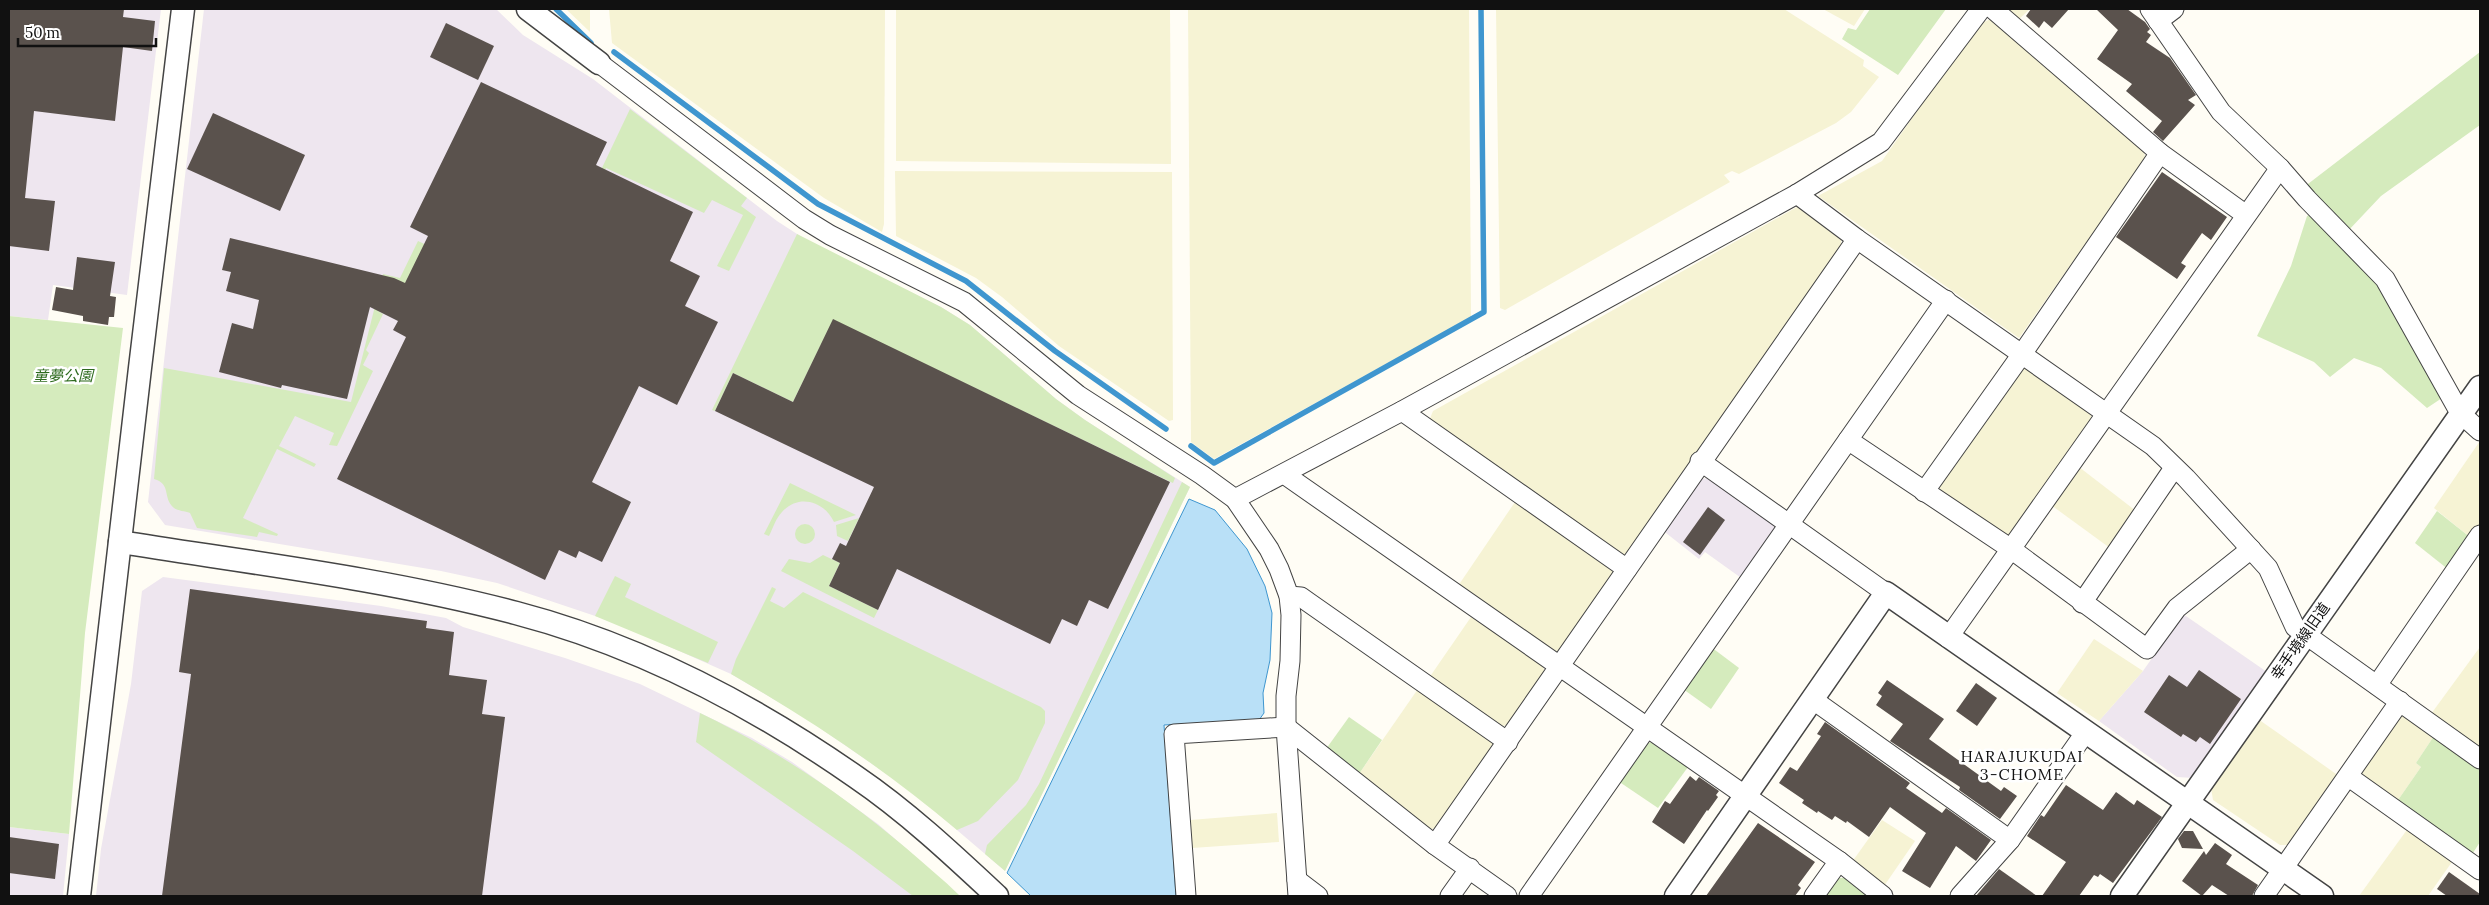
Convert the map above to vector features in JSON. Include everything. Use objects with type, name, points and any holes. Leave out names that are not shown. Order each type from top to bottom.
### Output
[{"type":"street","points":[[79,896],[183,9]]},
{"type":"street","points":[[528,9],[804,219],[830,235],[964,302],[1078,395],[1202,475],[1234,499],[1269,550],[1279,568],[1289,596],[1292,615],[1286,696],[1286,727],[1297,888],[1318,896]]},
{"type":"street","points":[[1234,499],[1402,411],[1797,194],[1881,142],[1981,9]]},
{"type":"street","points":[[1993,9],[2160,153],[2246,215]]},
{"type":"street","points":[[2174,9],[2154,15],[2221,112],[2280,168],[2307,199],[2385,279],[2425,353],[2460,412],[2480,431]]},
{"type":"street","points":[[1924,492],[2022,354],[2160,153]]},
{"type":"street","points":[[1948,638],[2280,168]]},
{"type":"street","points":[[1797,194],[1857,239],[2153,446],[2186,478],[2268,568],[2295,627],[2480,759]]},
{"type":"street","points":[[1435,844],[1561,668],[1700,461],[1857,239]]},
{"type":"street","points":[[1529,896],[1946,300]]},
{"type":"street","name":"幸手境線旧道","points":[[2122,896],[2460,412],[2480,387]]},
{"type":"street","points":[[1402,411],[1627,569]]},
{"type":"street","points":[[1848,440],[2011,550],[2147,649],[2177,608],[2251,550]]},
{"type":"street","points":[[1700,461],[1791,524],[1948,638],[2322,896]]},
{"type":"street","points":[[2082,603],[2174,468]]},
{"type":"street","points":[[1284,474],[1839,861],[1883,896]]},
{"type":"street","points":[[2377,685],[2480,535]]},
{"type":"street","points":[[120,542],[438,595],[518,614],[603,642],[722,694],[857,777],[909,818],[996,896]]},
{"type":"street","points":[[1676,896],[1886,593]]},
{"type":"street","points":[[1289,596],[1308,602],[1508,742]]},
{"type":"street","points":[[1812,699],[2010,840]]},
{"type":"street","points":[[2264,896],[2349,777],[2400,701]]},
{"type":"street","points":[[1186,896],[1174,734],[1286,727],[1435,844],[1507,896]]},
{"type":"street","points":[[1960,896],[2010,840],[2085,733]]},
{"type":"street","points":[[2349,777],[2480,870]]},
{"type":"street","points":[[1814,896],[1839,861]]},
{"type":"street","points":[[1450,896],[1470,868]]},
{"type":"shaded area","points":[[9,9],[161,9],[127,295],[53,285],[48,320],[9,316]]},
{"type":"shaded area","points":[[204,9],[496,9],[523,35],[593,79],[777,221],[811,243],[941,307],[970,325],[1056,399],[1085,420],[1190,487],[1005,871],[910,790],[804,717],[731,674],[616,623],[497,583],[441,571],[165,525],[148,502]]},
{"type":"shaded area","points":[[566,9],[590,9],[590,32]]},
{"type":"shaded area","points":[[609,9],[885,9],[884,224],[882,232],[824,198],[612,43]]},
{"type":"shaded area","points":[[896,9],[1170,9],[1171,164],[896,161]]},
{"type":"shaded area","points":[[1188,9],[1469,9],[1471,317],[1214,459],[1191,442]]},
{"type":"shaded area","points":[[1496,9],[1784,9],[1864,60],[1863,66],[1879,77],[1851,112],[1836,123],[1739,174],[1732,171],[1724,175],[1730,182],[1505,310],[1500,308]]},
{"type":"shaded area","points":[[1823,9],[1865,9],[1854,26]]},
{"type":"shaded area","points":[[2004,9],[2030,9],[2017,21]]},
{"type":"shaded area","points":[[1993,18],[2144,149],[2145,159],[2019,338],[1818,196],[1882,161],[1948,67],[1984,22]]},
{"type":"shaded area","points":[[895,171],[1172,172],[1173,420],[1169,421],[1059,346],[1002,297],[976,278],[896,236]]},
{"type":"shaded area","points":[[1797,207],[1841,239],[1841,246],[1628,553],[1620,555],[1429,421],[1433,411]]},
{"type":"shaded area","points":[[2026,366],[2090,409],[2092,420],[2012,535],[2003,536],[1941,492],[1939,484],[2021,367]]},
{"type":"shaded area","points":[[2480,441],[2480,525],[2471,538],[2434,508]]},
{"type":"shaded area","points":[[2079,467],[2136,511],[2110,548],[2051,505]]},
{"type":"shaded area","points":[[1707,478],[1774,525],[1775,533],[1744,580],[1705,552],[1699,559],[1661,529],[1696,480]]},
{"type":"shaded area","points":[[1517,499],[1613,568],[1615,576],[1563,651],[1552,651],[1458,586]]},
{"type":"shaded area","points":[[163,577],[381,606],[446,618],[463,627],[565,658],[640,684],[752,738],[792,762],[878,824],[960,896],[96,896],[101,849],[131,684],[142,591]]},
{"type":"shaded area","points":[[2183,614],[2267,672],[2193,778],[2177,777],[2099,721],[2143,671]]},
{"type":"shaded area","points":[[1471,617],[1543,665],[1545,676],[1512,725],[1500,726],[1429,678]]},
{"type":"shaded area","points":[[2094,639],[2143,671],[2099,721],[2057,693]]},
{"type":"shaded area","points":[[2480,647],[2480,746],[2478,746],[2431,714]]},
{"type":"shaded area","points":[[1420,686],[1493,738],[1495,746],[1438,828],[1430,829],[1359,774]]},
{"type":"shaded area","points":[[2411,714],[2436,733],[2416,763],[2421,767],[2396,803],[2364,781],[2362,772],[2400,716]]},
{"type":"shaded area","points":[[2258,719],[2339,776],[2290,845],[2280,845],[2213,800],[2211,788]]},
{"type":"shaded area","points":[[1277,813],[1279,842],[1192,848],[1190,820]]},
{"type":"shaded area","points":[[1882,820],[1915,841],[1882,889],[1852,862]]},
{"type":"shaded area","points":[[9,827],[69,834],[63,896],[9,896]]},
{"type":"shaded area","points":[[2409,827],[2454,859],[2428,896],[2359,896]]},
{"type":"green space","points":[[1870,9],[1946,9],[1898,75],[1842,39],[1848,28],[1856,30]]},
{"type":"green space","points":[[2480,52],[2480,125],[2381,196],[2347,232],[2304,187]]},
{"type":"green space","points":[[630,109],[747,198],[741,206],[756,217],[729,271],[717,266],[743,215],[712,200],[704,213],[606,168],[542,304],[405,283],[378,311],[383,314],[366,350],[369,353],[363,365],[373,371],[337,446],[329,445],[334,433],[295,416],[279,446],[316,464],[314,467],[277,449],[243,518],[278,534],[277,536],[259,532],[257,537],[197,528],[190,513],[176,509],[170,504],[163,484],[154,479],[164,368],[351,402],[383,274],[400,278],[418,241],[540,298]]},
{"type":"green space","points":[[2311,214],[2379,282],[2413,349],[2442,398],[2427,408],[2381,368],[2354,358],[2330,377],[2314,362],[2257,336],[2291,266],[2307,216]]},
{"type":"green space","points":[[797,234],[941,307],[970,325],[1056,399],[1175,478],[1173,483],[833,320],[793,402],[733,373],[715,411],[712,410]]},
{"type":"green space","name":"童夢公園","points":[[9,316],[123,328],[85,633],[69,834],[9,827]]},
{"type":"green space","points":[[1182,482],[1190,487],[1005,871],[985,854],[987,845],[1026,805],[1039,784]]},
{"type":"green space","points":[[790,483],[856,515],[834,522],[830,515],[818,505],[811,502],[796,503],[780,514],[769,536],[764,534]]},
{"type":"green space","points":[[2437,511],[2471,538],[2449,570],[2415,543]]},
{"type":"green space","points":[[859,518],[848,541],[837,536],[836,525]]},
{"type":"green space","points":[[801,524],[809,524],[815,530],[815,538],[809,544],[801,544],[795,538],[795,530]]},
{"type":"green space","points":[[823,555],[840,563],[829,586],[878,610],[874,618],[781,571],[789,559],[810,563]]},
{"type":"green space","points":[[615,576],[631,584],[625,597],[718,642],[708,663],[595,616]]},
{"type":"green space","points":[[772,587],[776,589],[770,601],[784,608],[803,592],[1041,707],[1045,711],[1045,723],[1018,780],[978,821],[957,830],[875,766],[790,709],[731,674],[736,659]]},
{"type":"green space","points":[[1711,647],[1739,668],[1711,709],[1683,689]]},
{"type":"green space","points":[[700,713],[781,757],[832,791],[882,828],[960,896],[913,896],[853,851],[696,742]]},
{"type":"green space","points":[[1349,717],[1382,740],[1359,774],[1326,749]]},
{"type":"green space","points":[[2436,733],[2480,764],[2480,842],[2471,856],[2396,803],[2421,767],[2416,763]]},
{"type":"green space","points":[[1653,742],[1688,767],[1658,808],[1618,781],[1644,744]]},
{"type":"green space","points":[[1832,878],[1850,878],[1873,896],[1820,896]]},
{"type":"water","points":[[1189,499],[1215,510],[1247,549],[1265,586],[1272,613],[1270,660],[1263,693],[1264,713],[1259,720],[1164,725],[1176,896],[1031,896],[1007,873]]},
{"type":"building","points":[[9,9],[124,9],[123,17],[155,21],[152,51],[123,47],[115,121],[34,111],[25,198],[55,201],[49,251],[9,246]]},
{"type":"building","points":[[2031,9],[2069,9],[2052,28],[2044,21],[2039,28],[2026,16]]},
{"type":"building","points":[[2096,9],[2127,9],[2145,22],[2150,29],[2147,32],[2151,35],[2146,42],[2170,58],[2196,95],[2188,100],[2195,105],[2163,141],[2153,132],[2162,121],[2126,91],[2132,84],[2097,59],[2118,30]]},
{"type":"building","points":[[446,23],[494,46],[478,80],[430,57]]},
{"type":"building","points":[[481,82],[607,142],[596,165],[693,212],[670,261],[700,276],[685,306],[718,322],[677,405],[639,386],[592,482],[631,502],[602,562],[579,551],[576,558],[559,550],[545,580],[337,479],[406,337],[393,330],[398,321],[370,307],[347,399],[282,385],[281,388],[219,372],[232,323],[253,329],[259,300],[226,291],[231,272],[222,270],[230,238],[394,278],[405,283],[428,236],[410,227]]},
{"type":"building","points":[[213,113],[305,155],[280,211],[187,169]]},
{"type":"building","points":[[2162,172],[2227,217],[2211,240],[2202,233],[2181,263],[2186,266],[2177,279],[2116,237]]},
{"type":"building","points":[[77,257],[115,262],[110,296],[116,297],[114,317],[109,317],[108,325],[83,321],[83,316],[52,310],[56,287],[73,290]]},
{"type":"building","points":[[833,319],[1170,482],[1108,609],[1089,600],[1077,626],[1062,619],[1050,644],[897,569],[878,610],[829,586],[840,563],[832,559],[840,543],[846,546],[874,487],[715,411],[733,373],[793,402]]},
{"type":"building","points":[[1708,507],[1725,520],[1700,555],[1683,542]]},
{"type":"building","points":[[190,589],[427,621],[426,628],[454,632],[449,675],[487,680],[482,714],[505,717],[482,896],[162,896],[191,674],[179,672]]},
{"type":"building","points":[[2199,670],[2241,699],[2210,744],[2200,737],[2196,742],[2183,734],[2181,737],[2144,712],[2169,675],[2187,687]]},
{"type":"building","points":[[1887,680],[1944,719],[1929,739],[2001,791],[2004,787],[2017,796],[2000,819],[1959,790],[1960,787],[1890,741],[1903,724],[1876,705],[1882,696],[1878,693]]},
{"type":"building","points":[[1976,683],[1997,698],[1977,726],[1956,711]]},
{"type":"building","points":[[1825,722],[1910,783],[1906,788],[1942,813],[1946,808],[1991,840],[1976,861],[1956,846],[1930,888],[1902,871],[1926,833],[1890,807],[1869,837],[1847,821],[1846,823],[1835,816],[1832,820],[1818,811],[1817,813],[1802,803],[1804,800],[1779,783],[1790,767],[1797,771],[1821,736],[1817,734]]},
{"type":"building","points":[[1690,776],[1696,781],[1699,777],[1719,791],[1716,795],[1718,797],[1684,844],[1652,822],[1665,801],[1670,804]]},
{"type":"building","points":[[2066,785],[2103,810],[2116,792],[2134,805],[2137,800],[2162,817],[2113,883],[2100,874],[2098,877],[2094,875],[2079,896],[2042,896],[2066,862],[2027,836],[2041,815],[2044,817]]},
{"type":"building","points":[[1758,823],[1815,862],[1798,885],[1801,888],[1795,896],[1706,896]]},
{"type":"building","points":[[2184,831],[2193,831],[2203,849],[2182,848],[2178,839]]},
{"type":"building","points":[[9,837],[59,844],[55,879],[9,873]]},
{"type":"building","points":[[2215,843],[2232,855],[2226,864],[2258,885],[2252,896],[2229,896],[2212,885],[2202,896],[2182,881],[2204,851],[2206,855]]},
{"type":"building","points":[[1999,869],[2037,896],[1976,896]]},
{"type":"building","points":[[2449,872],[2480,894],[2480,896],[2447,896],[2437,889]]},
{"type":"waterway","points":[[556,9],[591,43]]},
{"type":"waterway","points":[[1191,446],[1214,463],[1484,312],[1481,9]]},
{"type":"waterway","points":[[614,52],[818,204],[966,281],[1055,351],[1166,429]]},
{"type":"district","name":"HARAJUKUDAI 3-CHOME","points":[[2022,765]]}]
